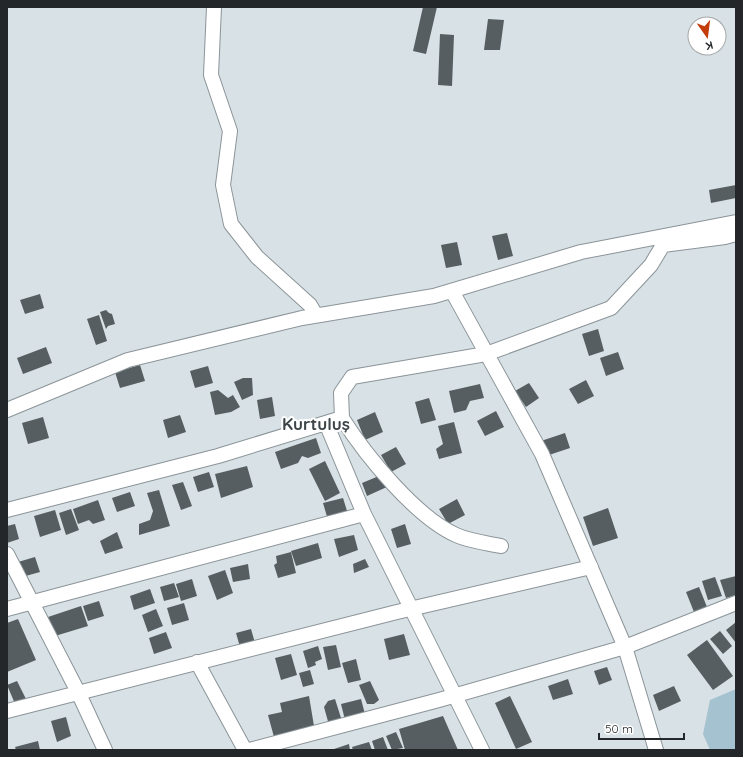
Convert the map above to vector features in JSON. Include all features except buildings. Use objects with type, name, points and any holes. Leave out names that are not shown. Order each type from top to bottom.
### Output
[{"type":"street","points":[[214,7],[211,75],[230,131],[223,185],[231,224],[257,257],[310,305],[316,316]]},
{"type":"street","points":[[501,546],[457,536],[420,513],[383,473],[342,418],[341,393],[352,377],[486,354],[611,308],[650,265],[666,240],[736,222]]},
{"type":"street","points":[[7,410],[128,360],[316,316],[434,296],[581,252],[666,240],[725,237],[736,234]]},
{"type":"street","points":[[452,291],[542,454],[625,647],[656,750]]},
{"type":"street","points":[[7,510],[218,456],[342,418]]},
{"type":"street","points":[[326,423],[364,514],[410,609],[482,750]]},
{"type":"street","points":[[7,609],[364,514]]},
{"type":"street","points":[[7,554],[78,692],[105,750]]},
{"type":"street","points":[[7,711],[410,609],[590,567]]},
{"type":"street","points":[[248,750],[455,696],[625,647],[736,603]]},
{"type":"street","points":[[197,662],[245,750]]},
{"type":"shaded area","points":[[736,689],[736,750],[710,750],[703,734],[710,700]]},
{"type":"district","name":"Kurtuluş","points":[[316,424]]}]
